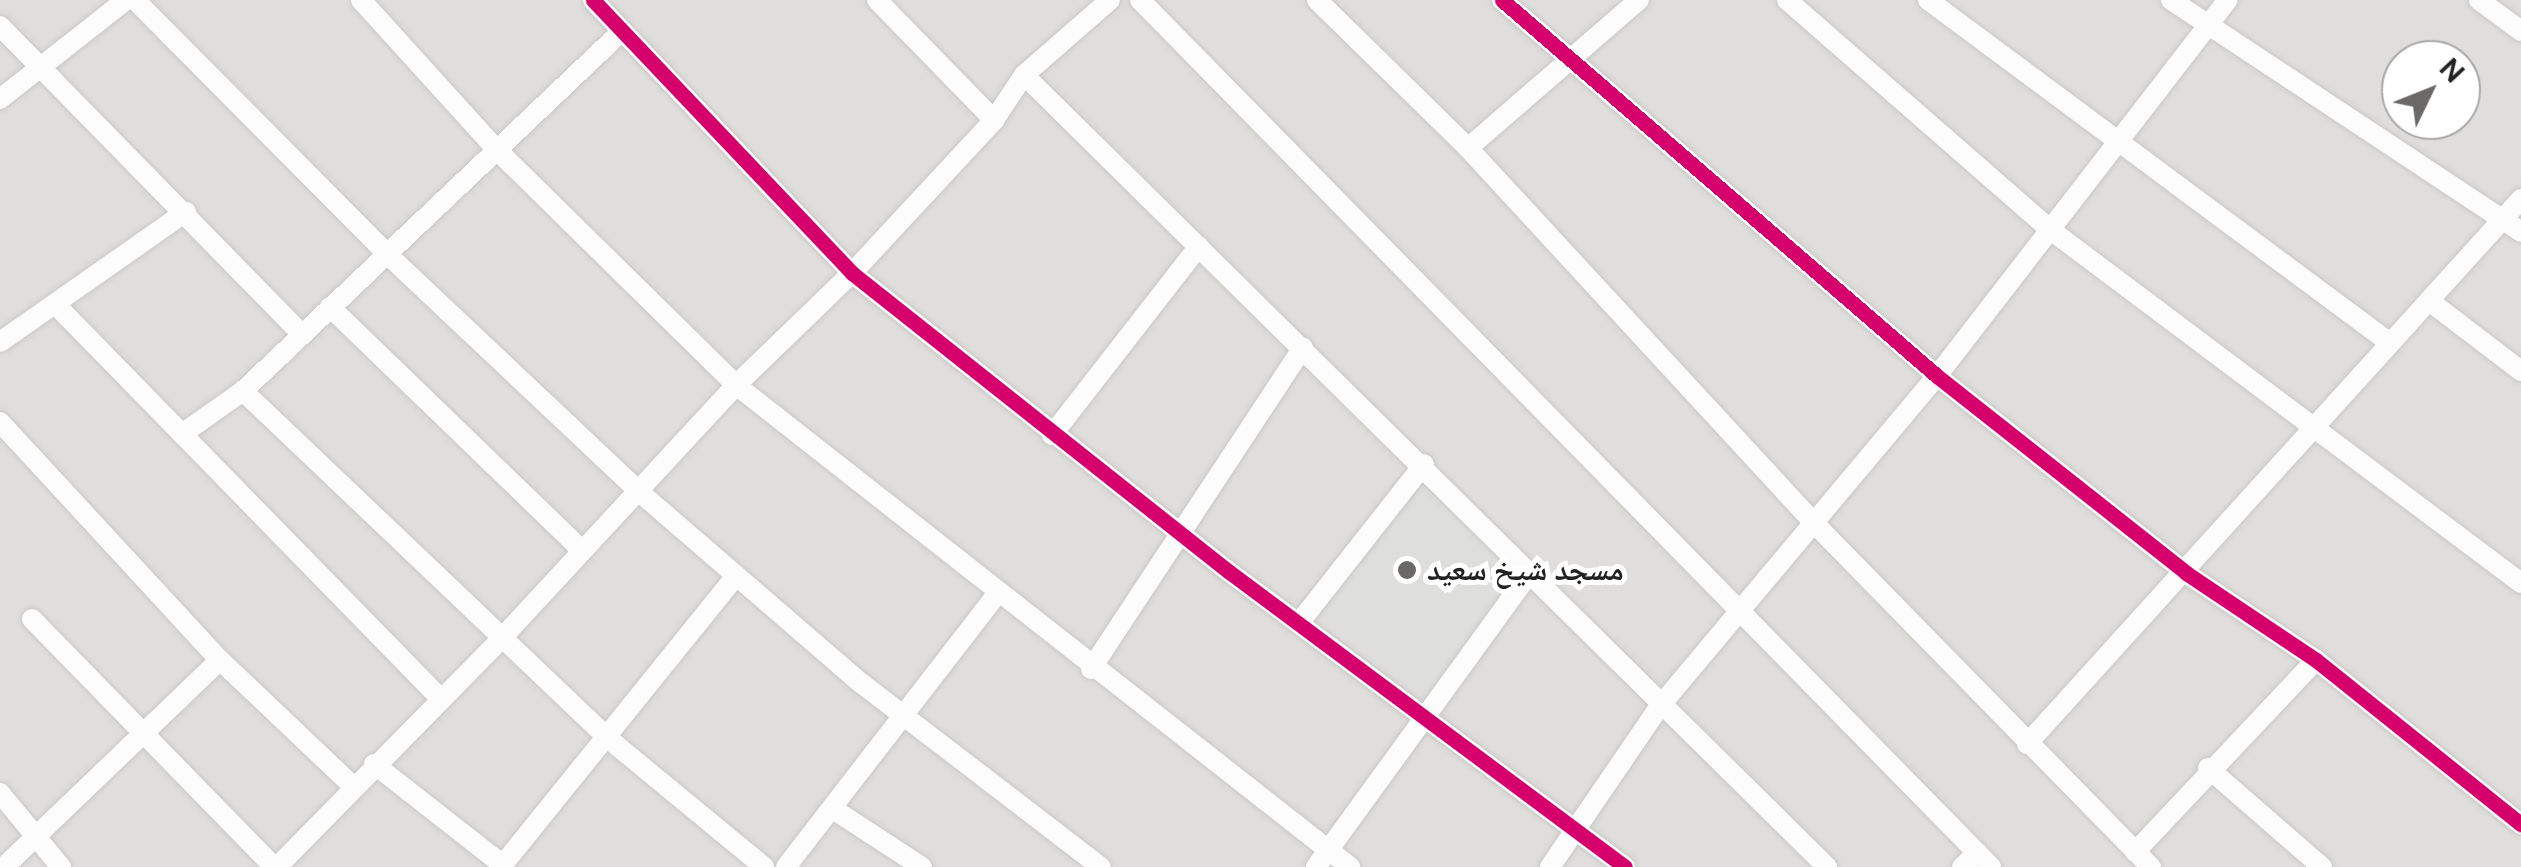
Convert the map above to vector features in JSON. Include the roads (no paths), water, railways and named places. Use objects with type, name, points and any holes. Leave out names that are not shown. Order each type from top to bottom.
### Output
[{"type":"street","points":[[0,99],[44,69],[126,0]]},
{"type":"street","points":[[135,0],[386,254],[636,490],[906,718],[1101,867]]},
{"type":"street","points":[[361,0],[498,151],[736,384],[996,595],[1350,867]]},
{"type":"street","points":[[593,0],[620,34],[852,274],[1052,435],[1625,867]]},
{"type":"street","points":[[877,0],[994,120]]},
{"type":"street","points":[[32,619],[275,867],[500,640],[736,384],[852,274],[994,120],[1024,75],[1110,0]]},
{"type":"street","points":[[1140,0],[1741,610],[1977,862]]},
{"type":"street","points":[[1317,0],[1468,148],[1814,522],[2151,867]]},
{"type":"street","points":[[1502,0],[1936,376],[2186,574],[2316,660],[2521,824]]},
{"type":"street","points":[[1468,148],[1639,0]]},
{"type":"street","points":[[1787,0],[2052,231],[2312,432],[2521,584]]},
{"type":"street","points":[[1928,0],[2390,343]]},
{"type":"street","points":[[2172,0],[2207,27],[2521,232]]},
{"type":"street","points":[[1550,867],[1660,706],[1936,376],[2124,142],[2228,0]]},
{"type":"street","points":[[2480,0],[2521,32]]},
{"type":"street","points":[[0,26],[301,333]]},
{"type":"street","points":[[182,434],[244,391],[620,34]]},
{"type":"street","points":[[1024,75],[1424,464],[1660,706],[1827,867]]},
{"type":"street","points":[[2028,744],[2186,574],[2390,343],[2432,303],[2521,199]]},
{"type":"street","points":[[0,342],[186,212]]},
{"type":"street","points":[[1052,435],[1199,246]]},
{"type":"street","points":[[2432,303],[2521,372]]},
{"type":"street","points":[[56,305],[440,698]]},
{"type":"street","points":[[330,308],[581,549]]},
{"type":"street","points":[[1091,669],[1304,348]]},
{"type":"street","points":[[244,391],[500,640],[610,740],[764,867]]},
{"type":"street","points":[[0,422],[220,660],[353,786]]},
{"type":"street","points":[[1299,624],[1424,464]]},
{"type":"street","points":[[1316,867],[1428,719],[1529,574]]},
{"type":"street","points":[[374,764],[502,866],[610,740],[736,576]]},
{"type":"street","points":[[786,867],[906,718],[996,595]]},
{"type":"street","points":[[4,867],[220,660]]},
{"type":"street","points":[[2134,852],[2208,768],[2316,660]]},
{"type":"street","points":[[2208,768],[2322,867]]},
{"type":"street","points":[[0,793],[60,867]]},
{"type":"street","points":[[833,808],[922,867]]},
{"type":"place","name":"مسجد شيخ سعيد","points":[[1407,570]]}]
